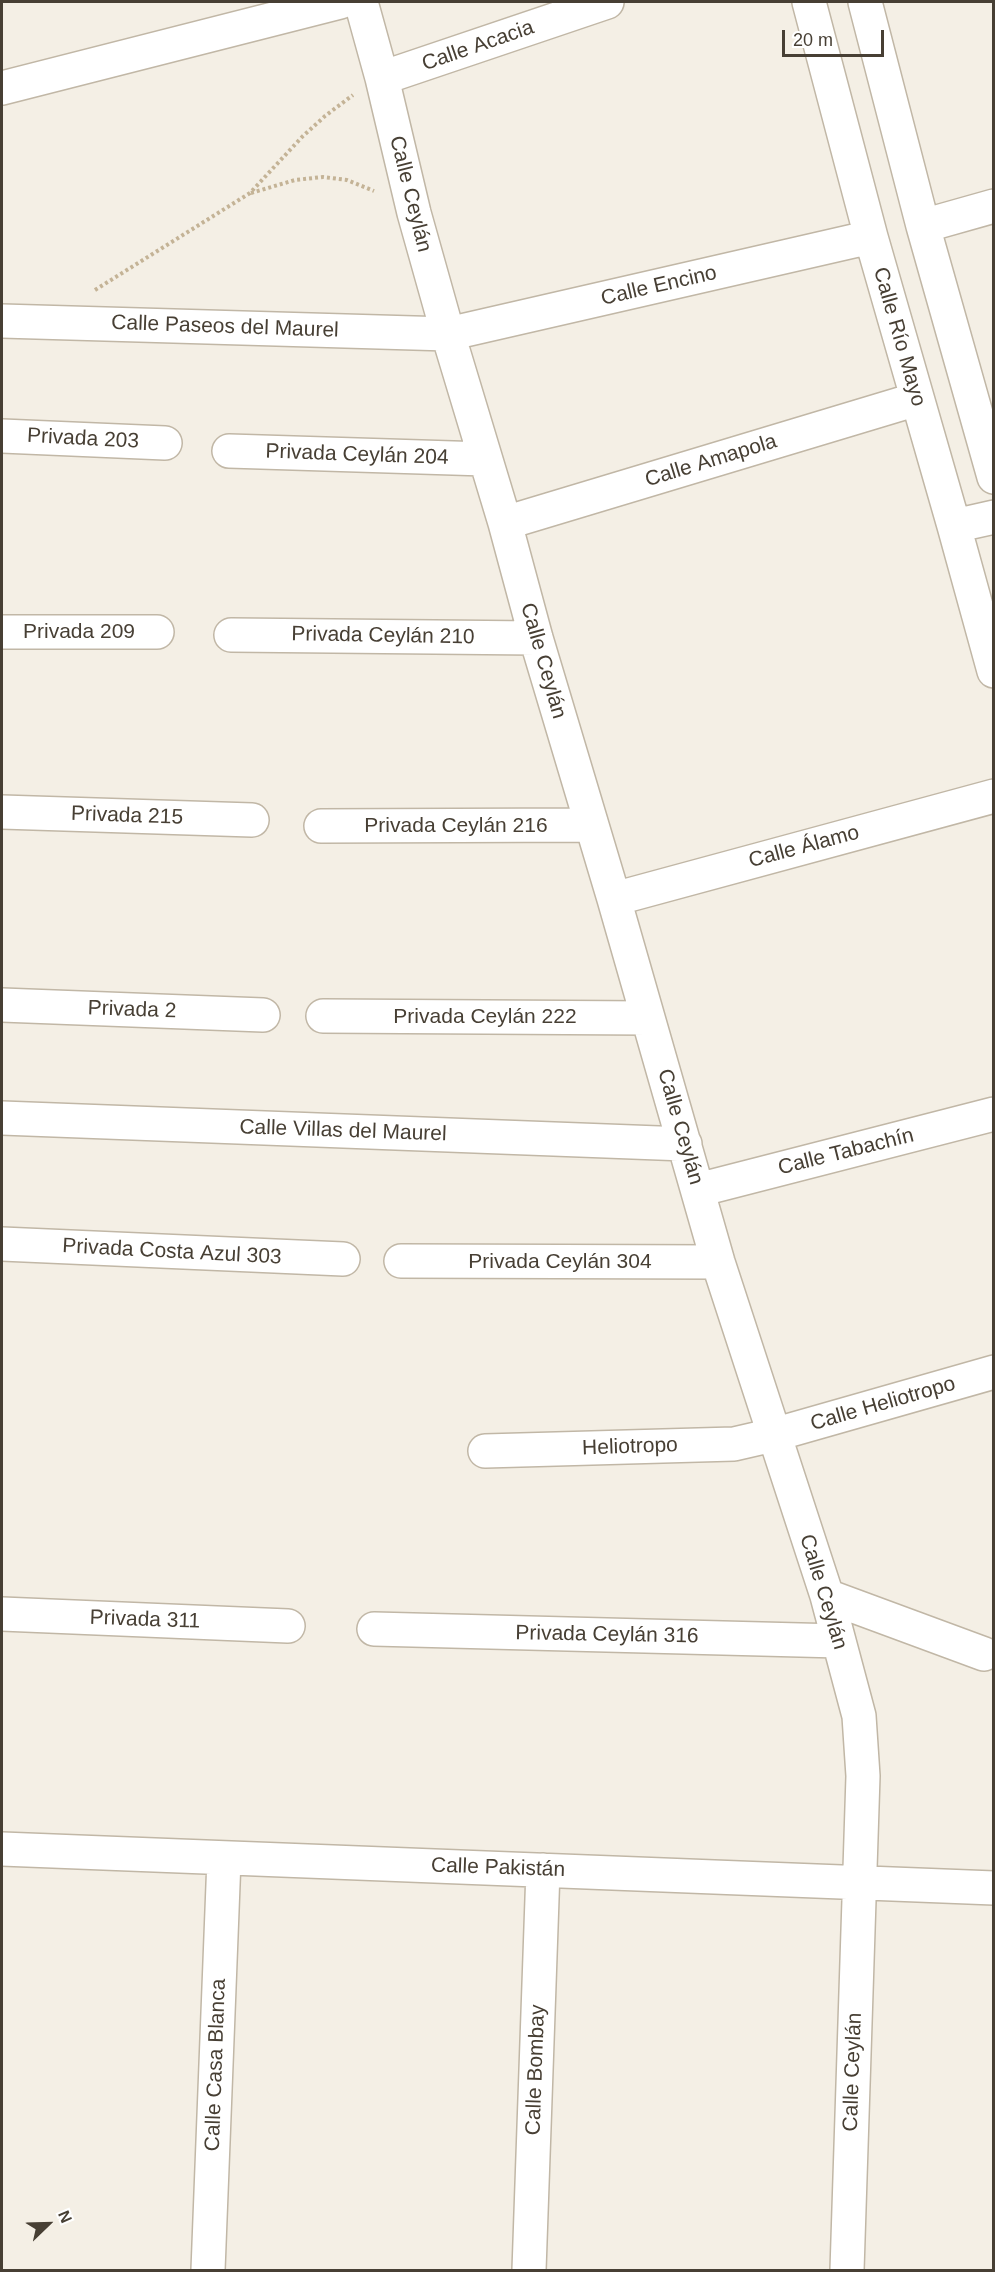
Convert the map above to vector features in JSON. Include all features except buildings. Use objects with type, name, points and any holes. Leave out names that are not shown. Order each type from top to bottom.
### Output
[{"type":"street","points":[[2,88],[340,2]]},
{"type":"street","name":"Calle Ceylán","points":[[361,2],[382,78],[414,213],[505,523],[536,638],[718,1262],[826,1596],[859,1716],[863,1776],[847,2271]]},
{"type":"street","name":"Calle Acacia","points":[[382,78],[607,2]]},
{"type":"street","name":"Calle Río Mayo","points":[[809,2],[871,237],[993,671]]},
{"type":"street","points":[[865,2],[923,226],[993,477]]},
{"type":"street","points":[[923,226],[993,206]]},
{"type":"street","name":"Calle Encino","points":[[448,334],[871,237]]},
{"type":"street","name":"Calle Paseos del Maurel","points":[[2,321],[448,334]]},
{"type":"street","name":"Calle Amapola","points":[[505,523],[917,399]]},
{"type":"street","name":"Privada 203","points":[[2,436],[165,443]]},
{"type":"street","name":"Privada Ceylán 204","points":[[230,451],[485,459]]},
{"type":"street","points":[[954,526],[993,517]]},
{"type":"street","name":"Privada 209","points":[[2,632],[157,632]]},
{"type":"street","name":"Privada Ceylán 210","points":[[231,635],[536,638]]},
{"type":"street","name":"Calle Álamo","points":[[614,899],[993,796]]},
{"type":"street","name":"Privada 215","points":[[2,812],[252,820]]},
{"type":"street","name":"Privada Ceylán 216","points":[[321,826],[591,825]]},
{"type":"street","name":"Privada 2","points":[[2,1005],[262,1016]]},
{"type":"street","name":"Privada Ceylán 222","points":[[322,1016],[648,1018]]},
{"type":"street","name":"Calle Tabachín","points":[[698,1190],[993,1114]]},
{"type":"street","name":"Calle Villas del Maurel","points":[[2,1118],[685,1144]]},
{"type":"street","name":"Privada Costa Azul 303","points":[[2,1244],[343,1260]]},
{"type":"street","name":"Privada Ceylán 304","points":[[400,1261],[718,1262]]},
{"type":"street","name":"Calle Heliotropo","points":[[773,1435],[993,1372]]},
{"type":"street","name":"Heliotropo","points":[[485,1451],[734,1444],[773,1435]]},
{"type":"street","points":[[826,1596],[984,1654]]},
{"type":"street","name":"Privada 311","points":[[2,1614],[288,1626]]},
{"type":"street","name":"Privada Ceylán 316","points":[[374,1629],[839,1641]]},
{"type":"street","name":"Calle Pakistán","points":[[2,1850],[993,1888]]},
{"type":"street","name":"Calle Casa Blanca","points":[[208,2271],[224,1859]]},
{"type":"street","name":"Calle Bombay","points":[[529,2271],[543,1870]]},
{"type":"path","points":[[92,291],[250,193],[325,116],[350,96],[382,78]]},
{"type":"path","points":[[250,193],[295,180],[323,177],[347,180],[414,213]]}]
